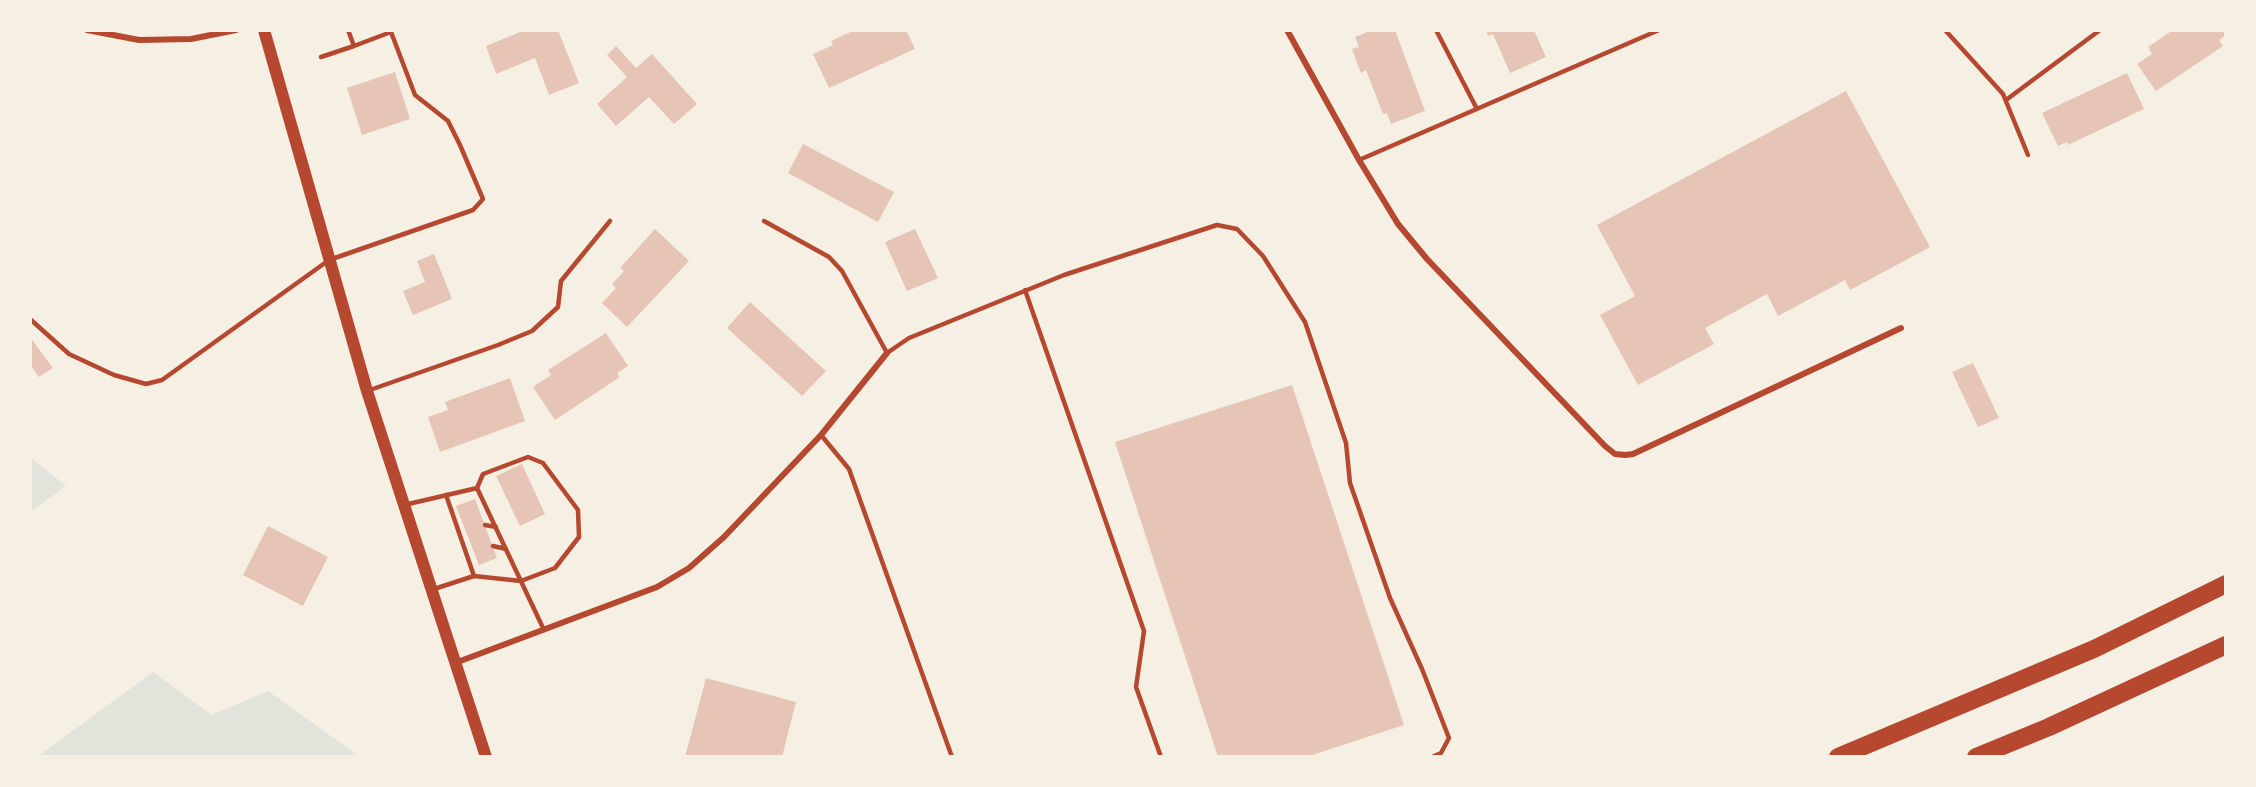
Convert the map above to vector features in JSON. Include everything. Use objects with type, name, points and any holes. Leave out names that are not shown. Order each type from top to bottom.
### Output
[{"type":"highway","points":[[1838,757],[2094,649],[2226,584]]},
{"type":"highway","points":[[1976,757],[2049,727],[2226,645]]},
{"type":"main road","points":[[264,30],[368,391],[486,757]]},
{"type":"street","points":[[87,30],[139,40],[191,39],[236,30]]},
{"type":"street","points":[[1287,30],[1359,160],[1398,224],[1427,259],[1615,454],[1633,454],[1901,328]]},
{"type":"street","points":[[454,663],[657,587],[689,568],[724,537],[821,435],[887,353]]},
{"type":"lane","points":[[348,30],[354,46]]},
{"type":"lane","points":[[1436,30],[1477,109]]},
{"type":"lane","points":[[1359,160],[1659,30]]},
{"type":"lane","points":[[1945,30],[2003,94],[2028,155]]},
{"type":"lane","points":[[2006,100],[2100,30]]},
{"type":"lane","points":[[30,319],[69,354],[114,375],[146,384],[162,380],[329,260],[472,210],[483,199],[448,121],[415,95],[391,32],[321,57]]},
{"type":"lane","points":[[368,391],[531,331],[558,308],[561,281],[610,221]]},
{"type":"lane","points":[[764,221],[829,257],[842,272],[887,353],[909,338],[1025,290],[1217,225],[1237,229],[1263,256],[1305,322],[1346,443],[1350,483],[1386,588],[1422,669],[1449,738],[1441,753],[1432,757]]},
{"type":"lane","points":[[1025,290],[1144,631],[1136,687],[1161,757]]},
{"type":"lane","points":[[821,435],[849,469],[952,757]]},
{"type":"lane","points":[[431,590],[474,576],[521,581],[555,568],[579,537],[578,510],[543,463],[528,457],[483,474],[477,488],[506,549],[521,581],[544,630]]},
{"type":"lane","points":[[404,505],[477,488]]},
{"type":"lane","points":[[446,495],[474,576]]},
{"type":"lane","points":[[454,519],[461,521]]},
{"type":"lane","points":[[485,525],[496,528]]},
{"type":"lane","points":[[462,540],[469,541]]},
{"type":"lane","points":[[493,546],[506,549]]},
{"type":"shaded area","points":[[30,457],[66,486],[30,512]]},
{"type":"shaded area","points":[[153,672],[212,715],[268,691],[360,757],[37,757]]},
{"type":"building","points":[[525,30],[558,30],[579,83],[549,95],[535,58],[496,74],[486,46]]},
{"type":"building","points":[[855,30],[906,30],[915,49],[829,88],[813,54],[833,45],[831,41]]},
{"type":"building","points":[[1372,30],[1395,30],[1425,111],[1391,124],[1387,113],[1383,114],[1366,70],[1361,73],[1352,49],[1359,47],[1355,37]]},
{"type":"building","points":[[1486,30],[1534,30],[1546,57],[1510,73],[1493,34],[1488,36]]},
{"type":"building","points":[[2173,30],[2226,30],[2226,35],[2219,40],[2223,46],[2156,91],[2137,64],[2152,54],[2148,47]]},
{"type":"building","points":[[616,46],[636,68],[652,54],[697,104],[674,124],[649,97],[616,126],[597,104],[627,77],[607,55]]},
{"type":"building","points":[[395,72],[410,119],[362,135],[347,88]]},
{"type":"building","points":[[2127,73],[2144,109],[2068,145],[2067,142],[2058,146],[2042,113]]},
{"type":"building","points":[[1846,91],[1930,247],[1850,290],[1845,280],[1778,316],[1767,294],[1705,328],[1714,344],[1638,385],[1600,315],[1635,296],[1597,225]]},
{"type":"building","points":[[803,144],[894,192],[878,222],[788,173]]},
{"type":"building","points":[[655,229],[689,261],[627,327],[602,303],[616,288],[612,284],[624,271],[620,268]]},
{"type":"building","points":[[915,229],[938,278],[907,291],[885,242]]},
{"type":"building","points":[[434,254],[452,299],[413,315],[403,291],[425,282],[417,261]]},
{"type":"building","points":[[750,302],[826,371],[802,396],[727,328]]},
{"type":"building","points":[[606,333],[628,366],[617,373],[620,377],[555,420],[533,387],[551,375],[548,370]]},
{"type":"building","points":[[30,337],[53,368],[39,377],[30,365]]},
{"type":"building","points":[[1973,363],[1999,418],[1978,427],[1952,372]]},
{"type":"building","points":[[510,378],[525,421],[440,452],[428,417],[448,410],[445,402]]},
{"type":"building","points":[[1292,385],[1404,725],[1306,757],[1218,757],[1115,442]]},
{"type":"building","points":[[522,464],[545,514],[520,526],[496,476]]},
{"type":"building","points":[[475,499],[497,558],[479,565],[456,506]]},
{"type":"building","points":[[268,526],[328,557],[303,606],[243,575]]},
{"type":"building","points":[[706,678],[796,702],[782,757],[685,757]]}]
